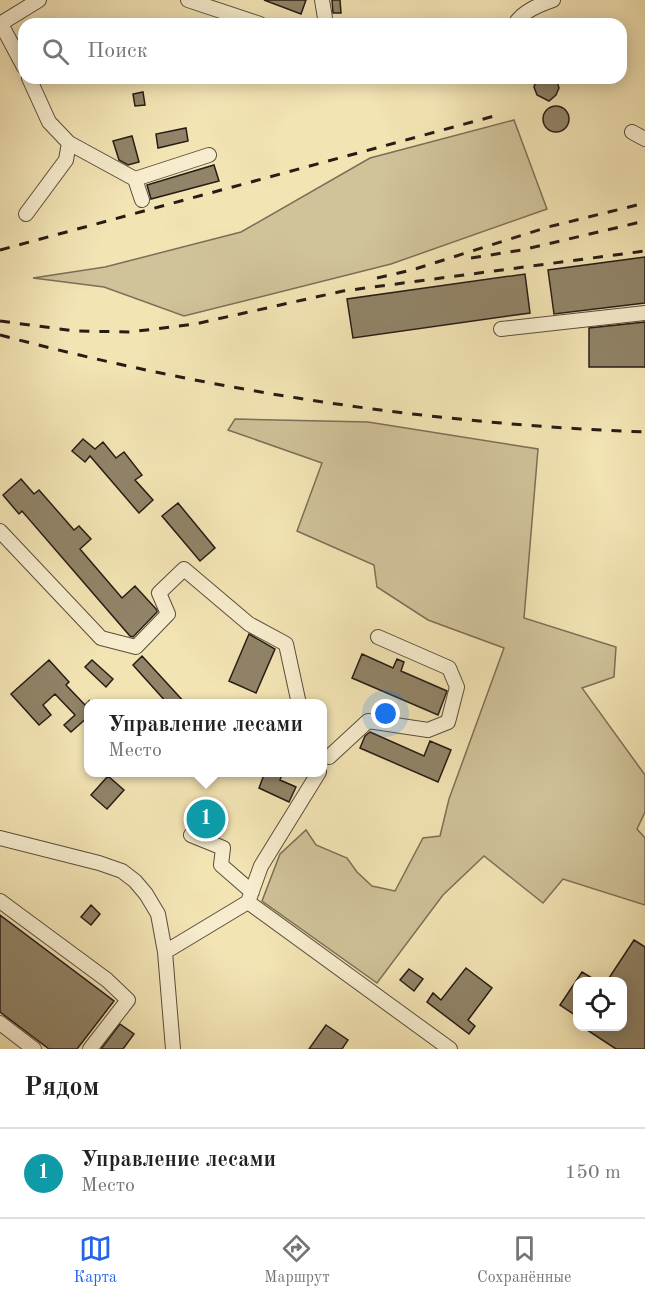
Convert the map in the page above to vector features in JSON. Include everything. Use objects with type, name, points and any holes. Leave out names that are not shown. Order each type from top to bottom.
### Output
[{"type":"street","points":[[18,56],[1,24],[39,0]]},
{"type":"street","points":[[188,0],[242,18]]},
{"type":"street","points":[[322,0],[325,18]]},
{"type":"street","points":[[521,18],[535,7],[553,0]]},
{"type":"street","points":[[32,84],[49,122],[69,143],[135,179],[142,200]]},
{"type":"street","points":[[26,214],[66,160],[69,143]]},
{"type":"street","points":[[135,179],[209,155]]},
{"type":"street","points":[[501,329],[645,313]]},
{"type":"street","points":[[0,531],[101,638],[136,647],[168,614],[159,593],[184,569],[249,624],[286,644],[298,699]]},
{"type":"street","points":[[327,755],[368,721],[428,730],[448,722],[457,687],[449,668],[378,637]]},
{"type":"street","points":[[165,952],[250,897],[261,866],[317,777]]},
{"type":"street","points":[[191,835],[223,848],[220,865],[250,897],[450,1049]]},
{"type":"street","points":[[0,838],[122,871],[140,888],[158,914],[165,952],[173,1049]]},
{"type":"street","points":[[0,901],[107,980],[128,1000],[90,1049]]},
{"type":"street","points":[[0,1023],[34,1049]]},
{"type":"shaded area","points":[[514,120],[547,209],[391,264],[184,316],[104,287],[33,278],[105,267],[241,232],[370,158]]},
{"type":"shaded area","points":[[235,419],[368,422],[538,449],[524,618],[616,647],[614,677],[582,688],[645,775],[645,812],[637,829],[645,838],[645,905],[563,879],[543,903],[484,856],[443,895],[377,983],[262,901],[280,854],[306,830],[316,845],[347,858],[357,872],[372,886],[395,891],[423,838],[440,836],[449,799],[504,648],[428,620],[377,587],[374,565],[297,531],[322,463],[228,430]]},
{"type":"building","points":[[264,0],[306,0],[301,14]]},
{"type":"building","points":[[332,0],[340,0],[341,13],[333,13]]},
{"type":"building","points":[[535,84],[558,84],[559,88],[556,95],[549,101],[537,95]]},
{"type":"building","points":[[143,92],[145,105],[135,106],[133,94]]},
{"type":"building","points":[[556,106],[565,110],[569,119],[565,128],[556,132],[547,128],[543,119],[547,110]]},
{"type":"building","points":[[186,128],[188,141],[158,148],[156,134]]},
{"type":"building","points":[[132,136],[139,162],[128,165],[119,160],[113,141]]},
{"type":"building","points":[[214,165],[219,181],[151,199],[147,185]]},
{"type":"building","points":[[645,257],[645,303],[554,314],[548,270]]},
{"type":"building","points":[[525,274],[530,313],[353,338],[347,299]]},
{"type":"building","points":[[645,322],[645,367],[589,367],[589,328]]},
{"type":"building","points":[[83,439],[95,449],[103,442],[116,458],[124,452],[142,475],[135,480],[153,500],[139,513],[90,456],[85,462],[72,451]]},
{"type":"building","points":[[21,479],[34,494],[39,490],[74,530],[79,526],[91,539],[80,549],[122,598],[135,586],[157,610],[133,637],[22,511],[19,514],[3,495]]},
{"type":"building","points":[[178,503],[215,548],[200,561],[162,516]]},
{"type":"building","points":[[249,634],[275,649],[256,693],[229,681]]},
{"type":"building","points":[[362,654],[393,668],[397,659],[404,662],[401,671],[447,691],[438,715],[352,678]]},
{"type":"building","points":[[142,656],[181,699],[164,699],[133,665]]},
{"type":"building","points":[[49,660],[69,682],[66,685],[84,704],[84,720],[71,732],[64,725],[75,715],[55,694],[43,705],[51,715],[39,725],[11,694]]},
{"type":"building","points":[[92,660],[113,679],[106,687],[85,667]]},
{"type":"building","points":[[370,732],[424,756],[430,741],[451,750],[438,782],[360,748],[365,736]]},
{"type":"building","points":[[107,777],[124,790],[107,809],[91,795]]},
{"type":"building","points":[[263,777],[281,777],[280,780],[296,787],[289,802],[259,788]]},
{"type":"building","points":[[192,803],[225,815],[219,834],[186,822]]},
{"type":"building","points":[[91,905],[100,914],[91,925],[81,917]]},
{"type":"building","points":[[0,915],[114,1001],[77,1049],[49,1049],[0,1012]]},
{"type":"building","points":[[634,940],[645,947],[645,1049],[616,1049],[589,1031],[627,1031],[627,977],[610,977]]},
{"type":"building","points":[[466,968],[492,988],[468,1020],[475,1026],[469,1034],[427,1002],[433,993],[441,1000]]},
{"type":"building","points":[[409,969],[423,979],[414,991],[400,980]]},
{"type":"building","points":[[582,972],[590,977],[579,977]]},
{"type":"building","points":[[573,986],[573,1014],[560,1005]]},
{"type":"building","points":[[120,1024],[134,1034],[123,1049],[101,1049]]},
{"type":"building","points":[[326,1025],[348,1040],[342,1049],[309,1049]]},
{"type":"railway","points":[[0,250],[498,115]]},
{"type":"railway","points":[[377,278],[412,270],[548,227],[645,203]]},
{"type":"railway","points":[[471,258],[522,250],[645,221]]},
{"type":"railway","points":[[0,321],[75,331],[130,332],[195,324],[343,291],[645,251]]},
{"type":"railway","points":[[0,335],[159,373],[320,402],[482,421],[645,432]]},
{"type":"place","name":"Управление лесами","points":[[206,819]]}]
